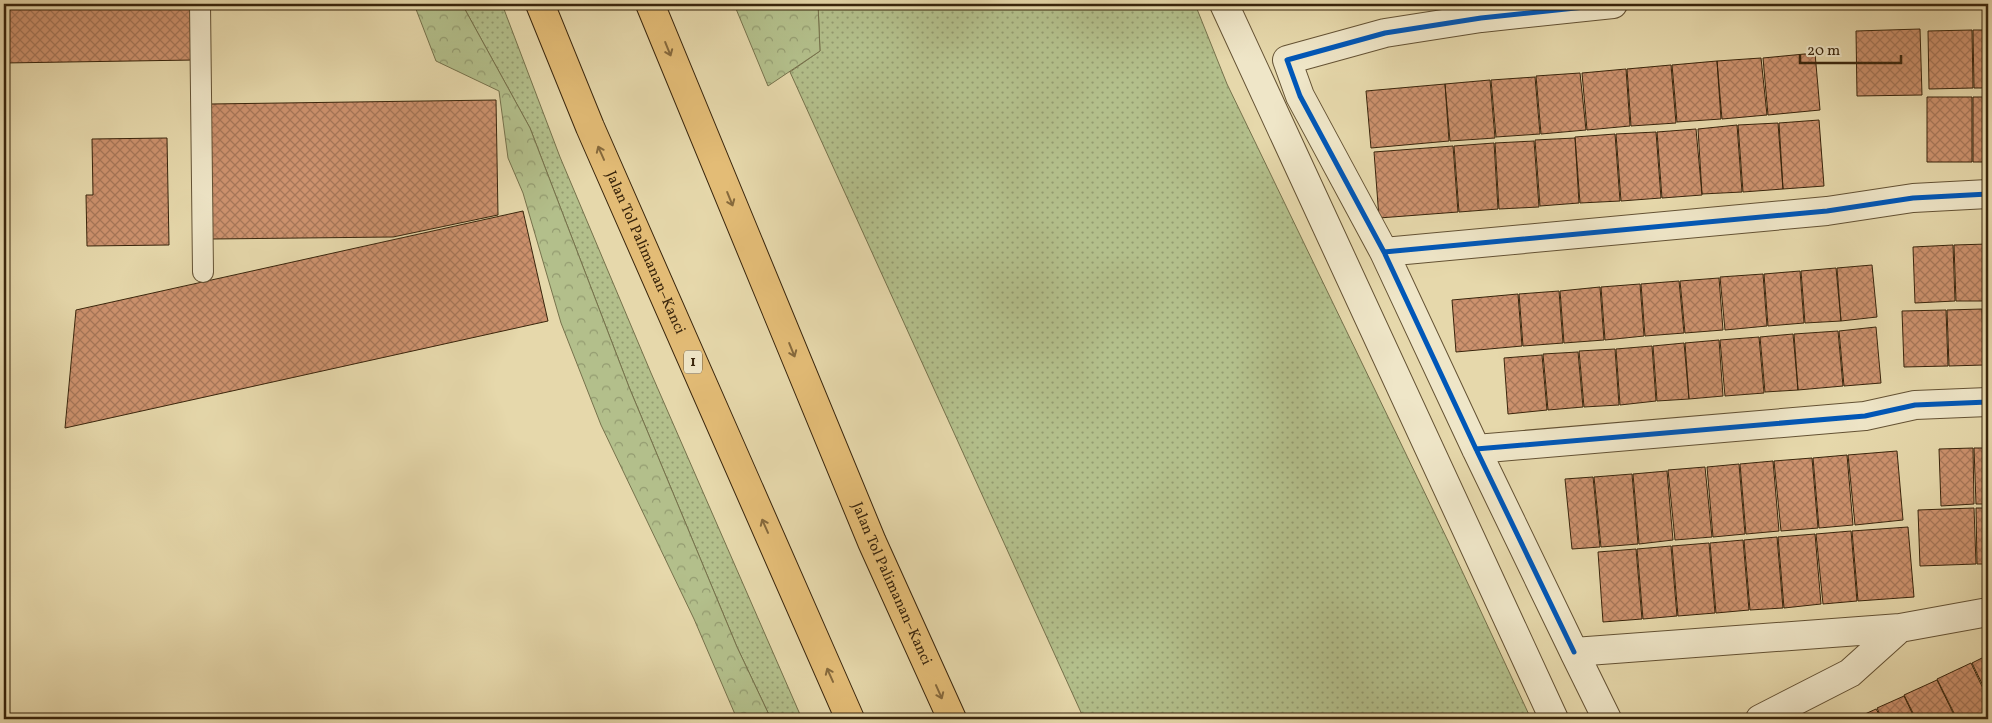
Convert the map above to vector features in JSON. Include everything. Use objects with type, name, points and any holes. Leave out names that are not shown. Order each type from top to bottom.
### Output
[{"type":"highway","name":"Jalan Tol Palimanan–Kanci","points":[[540,4],[590,126],[850,719]]},
{"type":"highway","name":"Jalan Tol Palimanan–Kanci","points":[[650,4],[872,542],[952,719]]},
{"type":"street","points":[[1224,4],[1554,719]]},
{"type":"street","points":[[1607,719],[1476,449],[1384,252],[1300,96],[1287,60],[1385,33],[1481,18],[1613,4]]},
{"type":"street","points":[[1384,252],[1826,211],[1913,198],[1988,194]]},
{"type":"street","points":[[1476,449],[1865,416],[1915,405],[1988,402]]},
{"type":"street","points":[[1574,652],[1900,628],[1988,612]]},
{"type":"street","points":[[1760,719],[1850,673],[1900,628]]},
{"type":"lane","points":[[200,4],[203,272]]},
{"type":"green space","points":[[414,4],[462,4],[530,128],[629,387],[737,647],[771,719],[737,719],[694,619],[601,425],[561,323],[523,193],[508,158],[499,91],[436,61]]},
{"type":"green space","points":[[462,4],[502,4],[560,157],[651,373],[802,719],[771,719],[737,647],[629,387],[530,128]]},
{"type":"green space","points":[[734,4],[818,4],[820,51],[768,86]]},
{"type":"green space","points":[[818,4],[1195,4],[1227,84],[1449,543],[1531,719],[1084,719],[790,72],[820,51]]},
{"type":"building","points":[[4,4],[194,4],[194,60],[4,63]]},
{"type":"building","points":[[1920,29],[1922,95],[1857,96],[1856,31]]},
{"type":"building","points":[[1972,30],[1973,88],[1929,89],[1928,31]]},
{"type":"building","points":[[1973,30],[1988,30],[1988,88],[1974,88]]},
{"type":"building","points":[[1815,53],[1820,110],[1768,115],[1763,58]]},
{"type":"building","points":[[1761,58],[1767,115],[1722,119],[1717,61]]},
{"type":"building","points":[[1717,61],[1721,119],[1677,122],[1672,65]]},
{"type":"building","points":[[1671,65],[1676,123],[1631,126],[1627,69]]},
{"type":"building","points":[[1626,69],[1630,126],[1587,130],[1582,73]]},
{"type":"building","points":[[1580,73],[1586,130],[1541,134],[1536,76]]},
{"type":"building","points":[[1535,77],[1540,134],[1496,137],[1491,80]]},
{"type":"building","points":[[1490,80],[1495,138],[1450,141],[1445,84]]},
{"type":"building","points":[[1445,84],[1449,141],[1371,148],[1366,91]]},
{"type":"building","points":[[1927,97],[1972,97],[1972,162],[1927,162]]},
{"type":"building","points":[[1973,97],[1988,97],[1988,162],[1973,162]]},
{"type":"building","points":[[496,100],[498,215],[393,237],[212,239],[211,104]]},
{"type":"building","points":[[1819,120],[1824,186],[1783,189],[1779,123]]},
{"type":"building","points":[[1778,123],[1783,189],[1743,192],[1738,125]]},
{"type":"building","points":[[1737,125],[1742,192],[1702,194],[1698,129]]},
{"type":"building","points":[[1696,129],[1702,195],[1662,198],[1657,132]]},
{"type":"building","points":[[1656,132],[1661,198],[1621,201],[1616,134]]},
{"type":"building","points":[[1615,134],[1620,201],[1580,203],[1575,137]]},
{"type":"building","points":[[167,138],[169,245],[87,246],[86,195],[93,195],[92,139]]},
{"type":"building","points":[[1575,138],[1579,203],[1540,206],[1535,140]]},
{"type":"building","points":[[1534,141],[1539,207],[1499,209],[1495,143]]},
{"type":"building","points":[[1494,143],[1498,209],[1459,212],[1454,146]]},
{"type":"building","points":[[1453,146],[1458,212],[1379,218],[1374,152]]},
{"type":"building","points":[[523,211],[548,321],[65,428],[76,310]]},
{"type":"building","points":[[1988,244],[1988,301],[1956,301],[1954,245]]},
{"type":"building","points":[[1953,245],[1955,301],[1915,303],[1913,247]]},
{"type":"building","points":[[1872,265],[1877,317],[1841,321],[1837,268]]},
{"type":"building","points":[[1836,268],[1841,321],[1805,323],[1801,271]]},
{"type":"building","points":[[1800,271],[1804,323],[1768,326],[1764,274]]},
{"type":"building","points":[[1763,274],[1767,326],[1725,330],[1720,277]]},
{"type":"building","points":[[1719,278],[1723,330],[1685,333],[1680,281]]},
{"type":"building","points":[[1679,281],[1684,333],[1645,336],[1641,284]]},
{"type":"building","points":[[1640,284],[1644,336],[1605,340],[1601,287]]},
{"type":"building","points":[[1600,287],[1604,340],[1564,343],[1560,291]]},
{"type":"building","points":[[1559,291],[1563,343],[1523,346],[1519,294]]},
{"type":"building","points":[[1518,294],[1522,346],[1456,352],[1452,300]]},
{"type":"building","points":[[1982,309],[1984,365],[1949,366],[1947,310]]},
{"type":"building","points":[[1983,309],[1988,309],[1988,365],[1985,365]]},
{"type":"building","points":[[1946,310],[1948,366],[1904,367],[1902,311]]},
{"type":"building","points":[[1876,327],[1881,383],[1844,386],[1839,331]]},
{"type":"building","points":[[1838,331],[1843,386],[1798,390],[1794,334]]},
{"type":"building","points":[[1793,334],[1798,390],[1765,392],[1760,337]]},
{"type":"building","points":[[1759,337],[1764,393],[1725,396],[1720,340]]},
{"type":"building","points":[[1719,340],[1723,396],[1689,399],[1685,343]]},
{"type":"building","points":[[1684,343],[1689,399],[1657,401],[1653,346]]},
{"type":"building","points":[[1652,346],[1656,401],[1620,405],[1616,349]]},
{"type":"building","points":[[1615,349],[1619,405],[1584,407],[1579,351]]},
{"type":"building","points":[[1578,352],[1583,407],[1548,410],[1543,354]]},
{"type":"building","points":[[1542,355],[1547,410],[1508,414],[1504,358]]},
{"type":"building","points":[[1973,448],[1974,504],[1941,506],[1939,449]]},
{"type":"building","points":[[1974,448],[1988,448],[1988,504],[1976,504]]},
{"type":"building","points":[[1897,451],[1903,520],[1855,525],[1848,455]]},
{"type":"building","points":[[1847,455],[1853,525],[1819,528],[1813,458]]},
{"type":"building","points":[[1812,458],[1818,528],[1781,531],[1774,461]]},
{"type":"building","points":[[1773,461],[1779,531],[1746,534],[1740,464]]},
{"type":"building","points":[[1739,464],[1745,534],[1713,537],[1707,467]]},
{"type":"building","points":[[1705,467],[1712,537],[1675,540],[1668,470]]},
{"type":"building","points":[[1667,471],[1673,540],[1639,544],[1633,474]]},
{"type":"building","points":[[1632,474],[1638,544],[1601,547],[1594,477]]},
{"type":"building","points":[[1593,477],[1600,547],[1572,549],[1565,479]]},
{"type":"building","points":[[1974,508],[1976,564],[1920,566],[1918,510]]},
{"type":"building","points":[[1976,508],[1988,508],[1988,564],[1977,564]]},
{"type":"building","points":[[1908,527],[1914,597],[1858,601],[1852,531]]},
{"type":"building","points":[[1851,531],[1857,601],[1823,604],[1816,534]]},
{"type":"building","points":[[1815,534],[1821,604],[1784,608],[1778,537]]},
{"type":"building","points":[[1777,537],[1783,608],[1750,610],[1744,540]]},
{"type":"building","points":[[1743,540],[1749,610],[1716,613],[1710,543]]},
{"type":"building","points":[[1709,543],[1715,613],[1678,616],[1672,546]]},
{"type":"building","points":[[1671,546],[1677,616],[1643,619],[1637,549]]},
{"type":"building","points":[[1636,549],[1642,619],[1603,622],[1598,552]]},
{"type":"building","points":[[1988,655],[1988,696],[1972,663]]},
{"type":"building","points":[[1971,663],[1988,699],[1988,719],[1957,719],[1937,679]]},
{"type":"building","points":[[1937,680],[1956,719],[1916,719],[1904,695]]},
{"type":"building","points":[[1904,696],[1915,719],[1882,719],[1877,708]]},
{"type":"building","points":[[1876,709],[1882,719],[1854,719]]},
{"type":"cycle path","points":[[1574,652],[1384,252],[1300,96],[1287,60],[1385,33],[1481,18],[1613,4]]},
{"type":"cycle path","points":[[1384,252],[1827,211],[1913,198],[1988,194]]},
{"type":"cycle path","points":[[1476,449],[1865,416],[1915,405],[1988,402]]}]
